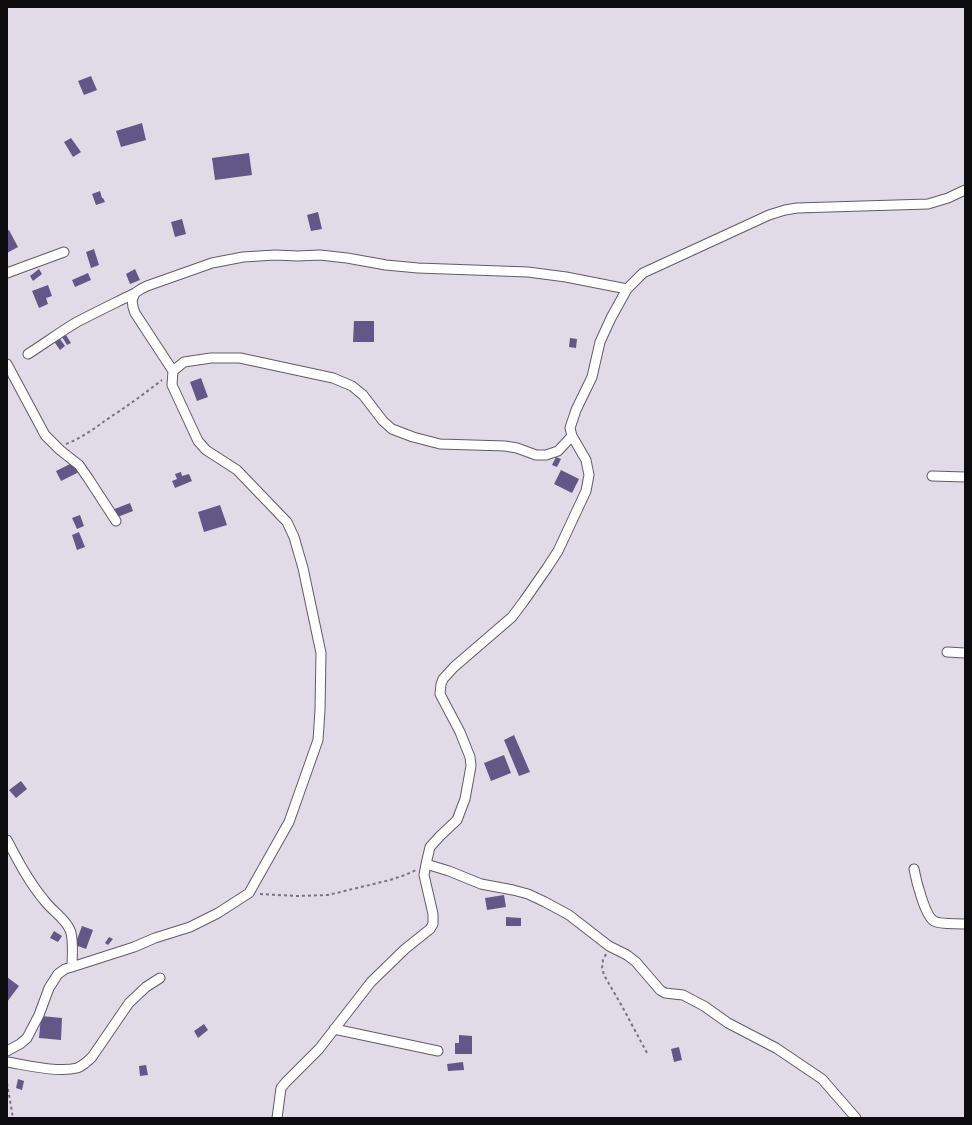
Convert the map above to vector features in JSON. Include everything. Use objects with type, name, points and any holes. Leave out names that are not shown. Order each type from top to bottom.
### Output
[{"type":"street","points":[[277,1118],[281,1088],[319,1048],[371,982],[405,949],[430,929],[433,924],[433,914],[424,875],[426,864],[430,847],[457,820],[465,799],[470,766],[470,757],[460,732],[440,694],[441,684],[443,679],[454,667],[512,617],[558,551],[586,491],[590,475],[586,460],[572,436],[570,428],[576,410],[592,377],[600,342],[627,289],[643,273],[785,210],[797,208],[928,204],[948,198],[965,190]]},
{"type":"street","points":[[7,273],[64,252]]},
{"type":"street","points":[[28,354],[76,322],[147,286],[212,263],[243,257],[320,255],[386,265],[418,268],[528,272],[566,277],[627,289]]},
{"type":"street","points":[[7,1051],[20,1044],[27,1038],[39,1015],[49,988],[58,974],[65,969],[190,927],[218,913],[249,893],[290,822],[318,740],[321,653],[303,568],[294,537],[287,522],[237,470],[206,450],[198,441],[172,385],[173,371],[135,313],[132,300],[135,293]]},
{"type":"street","points":[[173,371],[184,362],[226,357],[240,358],[333,378],[352,386],[363,395],[382,421],[392,429],[412,437],[440,444],[505,446],[517,448],[536,455],[546,456],[558,451],[572,436]]},
{"type":"street","points":[[7,364],[45,435],[85,474],[116,521]]},
{"type":"street","points":[[932,476],[965,477]]},
{"type":"street","points":[[947,652],[965,653]]},
{"type":"street","points":[[7,840],[33,887],[45,902],[68,925],[71,932],[72,967]]},
{"type":"street","points":[[426,864],[449,871],[481,884],[513,890],[537,898],[569,915],[609,946],[627,955],[636,962],[660,990],[665,993],[683,995],[704,1006],[728,1023],[776,1048],[822,1079],[856,1118]]},
{"type":"street","points":[[914,869],[922,898],[931,919],[939,923],[965,924]]},
{"type":"street","points":[[7,1062],[54,1069],[78,1068],[92,1057],[129,1003],[146,987],[160,978]]},
{"type":"street","points":[[334,1030],[438,1051]]},
{"type":"path","points":[[58,448],[74,441],[96,427],[139,398],[173,371]]},
{"type":"path","points":[[249,893],[297,896],[328,895],[390,880],[405,875],[426,864]]},
{"type":"path","points":[[609,946],[603,960],[602,968],[604,975],[624,1008],[647,1053]]},
{"type":"path","points":[[7,1083],[13,1118]]},
{"type":"building","points":[[91,76],[97,90],[84,95],[78,81]]},
{"type":"building","points":[[142,123],[146,140],[121,147],[116,131]]},
{"type":"building","points":[[71,138],[81,152],[73,157],[64,142]]},
{"type":"building","points":[[249,153],[252,175],[215,180],[212,158]]},
{"type":"building","points":[[100,191],[105,202],[96,205],[92,194]]},
{"type":"building","points":[[318,212],[322,229],[311,231],[307,215]]},
{"type":"building","points":[[182,219],[186,234],[175,237],[171,222]]},
{"type":"building","points":[[9,230],[18,247],[7,253],[7,231]]},
{"type":"building","points":[[94,249],[99,265],[91,268],[86,252]]},
{"type":"building","points":[[39,269],[42,274],[33,281],[30,276]]},
{"type":"building","points":[[135,269],[140,280],[130,284],[126,274]]},
{"type":"building","points":[[88,273],[91,280],[75,287],[72,280]]},
{"type":"building","points":[[48,285],[52,296],[46,298],[48,304],[39,308],[32,291]]},
{"type":"building","points":[[354,321],[374,321],[374,342],[353,342]]},
{"type":"building","points":[[66,335],[71,343],[67,345],[62,337]]},
{"type":"building","points":[[58,336],[65,346],[60,350],[53,340]]},
{"type":"building","points":[[570,338],[577,339],[576,348],[569,347]]},
{"type":"building","points":[[201,378],[208,397],[197,401],[190,382]]},
{"type":"building","points":[[556,457],[561,459],[557,467],[552,465]]},
{"type":"building","points":[[74,462],[79,472],[61,481],[56,471]]},
{"type":"building","points":[[561,470],[579,479],[572,493],[554,484]]},
{"type":"building","points":[[181,472],[182,476],[189,474],[192,481],[175,488],[172,481],[177,479],[175,474]]},
{"type":"building","points":[[130,503],[133,511],[115,518],[112,510]]},
{"type":"building","points":[[220,505],[227,525],[204,532],[198,512]]},
{"type":"building","points":[[80,515],[84,526],[77,529],[72,518]]},
{"type":"building","points":[[79,532],[85,547],[77,550],[72,535]]},
{"type":"building","points":[[514,735],[530,772],[519,776],[504,740]]},
{"type":"building","points":[[504,755],[511,773],[491,781],[484,763]]},
{"type":"building","points":[[21,781],[27,789],[16,798],[9,790]]},
{"type":"building","points":[[504,895],[506,907],[487,910],[485,898]]},
{"type":"building","points":[[506,917],[521,918],[521,926],[506,926]]},
{"type":"building","points":[[82,926],[93,930],[86,949],[75,945]]},
{"type":"building","points":[[54,931],[62,936],[58,942],[50,938]]},
{"type":"building","points":[[109,937],[113,939],[108,945],[105,943]]},
{"type":"building","points":[[7,977],[19,986],[7,1002]]},
{"type":"building","points":[[41,1016],[62,1018],[61,1040],[39,1038]]},
{"type":"building","points":[[204,1024],[208,1030],[198,1038],[194,1031]]},
{"type":"building","points":[[459,1035],[472,1036],[472,1054],[455,1054],[455,1043],[459,1043]]},
{"type":"building","points":[[679,1047],[682,1060],[674,1062],[671,1049]]},
{"type":"building","points":[[463,1062],[464,1070],[448,1071],[447,1064]]},
{"type":"building","points":[[146,1065],[148,1075],[140,1076],[139,1066]]},
{"type":"building","points":[[18,1079],[24,1081],[22,1090],[16,1088]]}]
